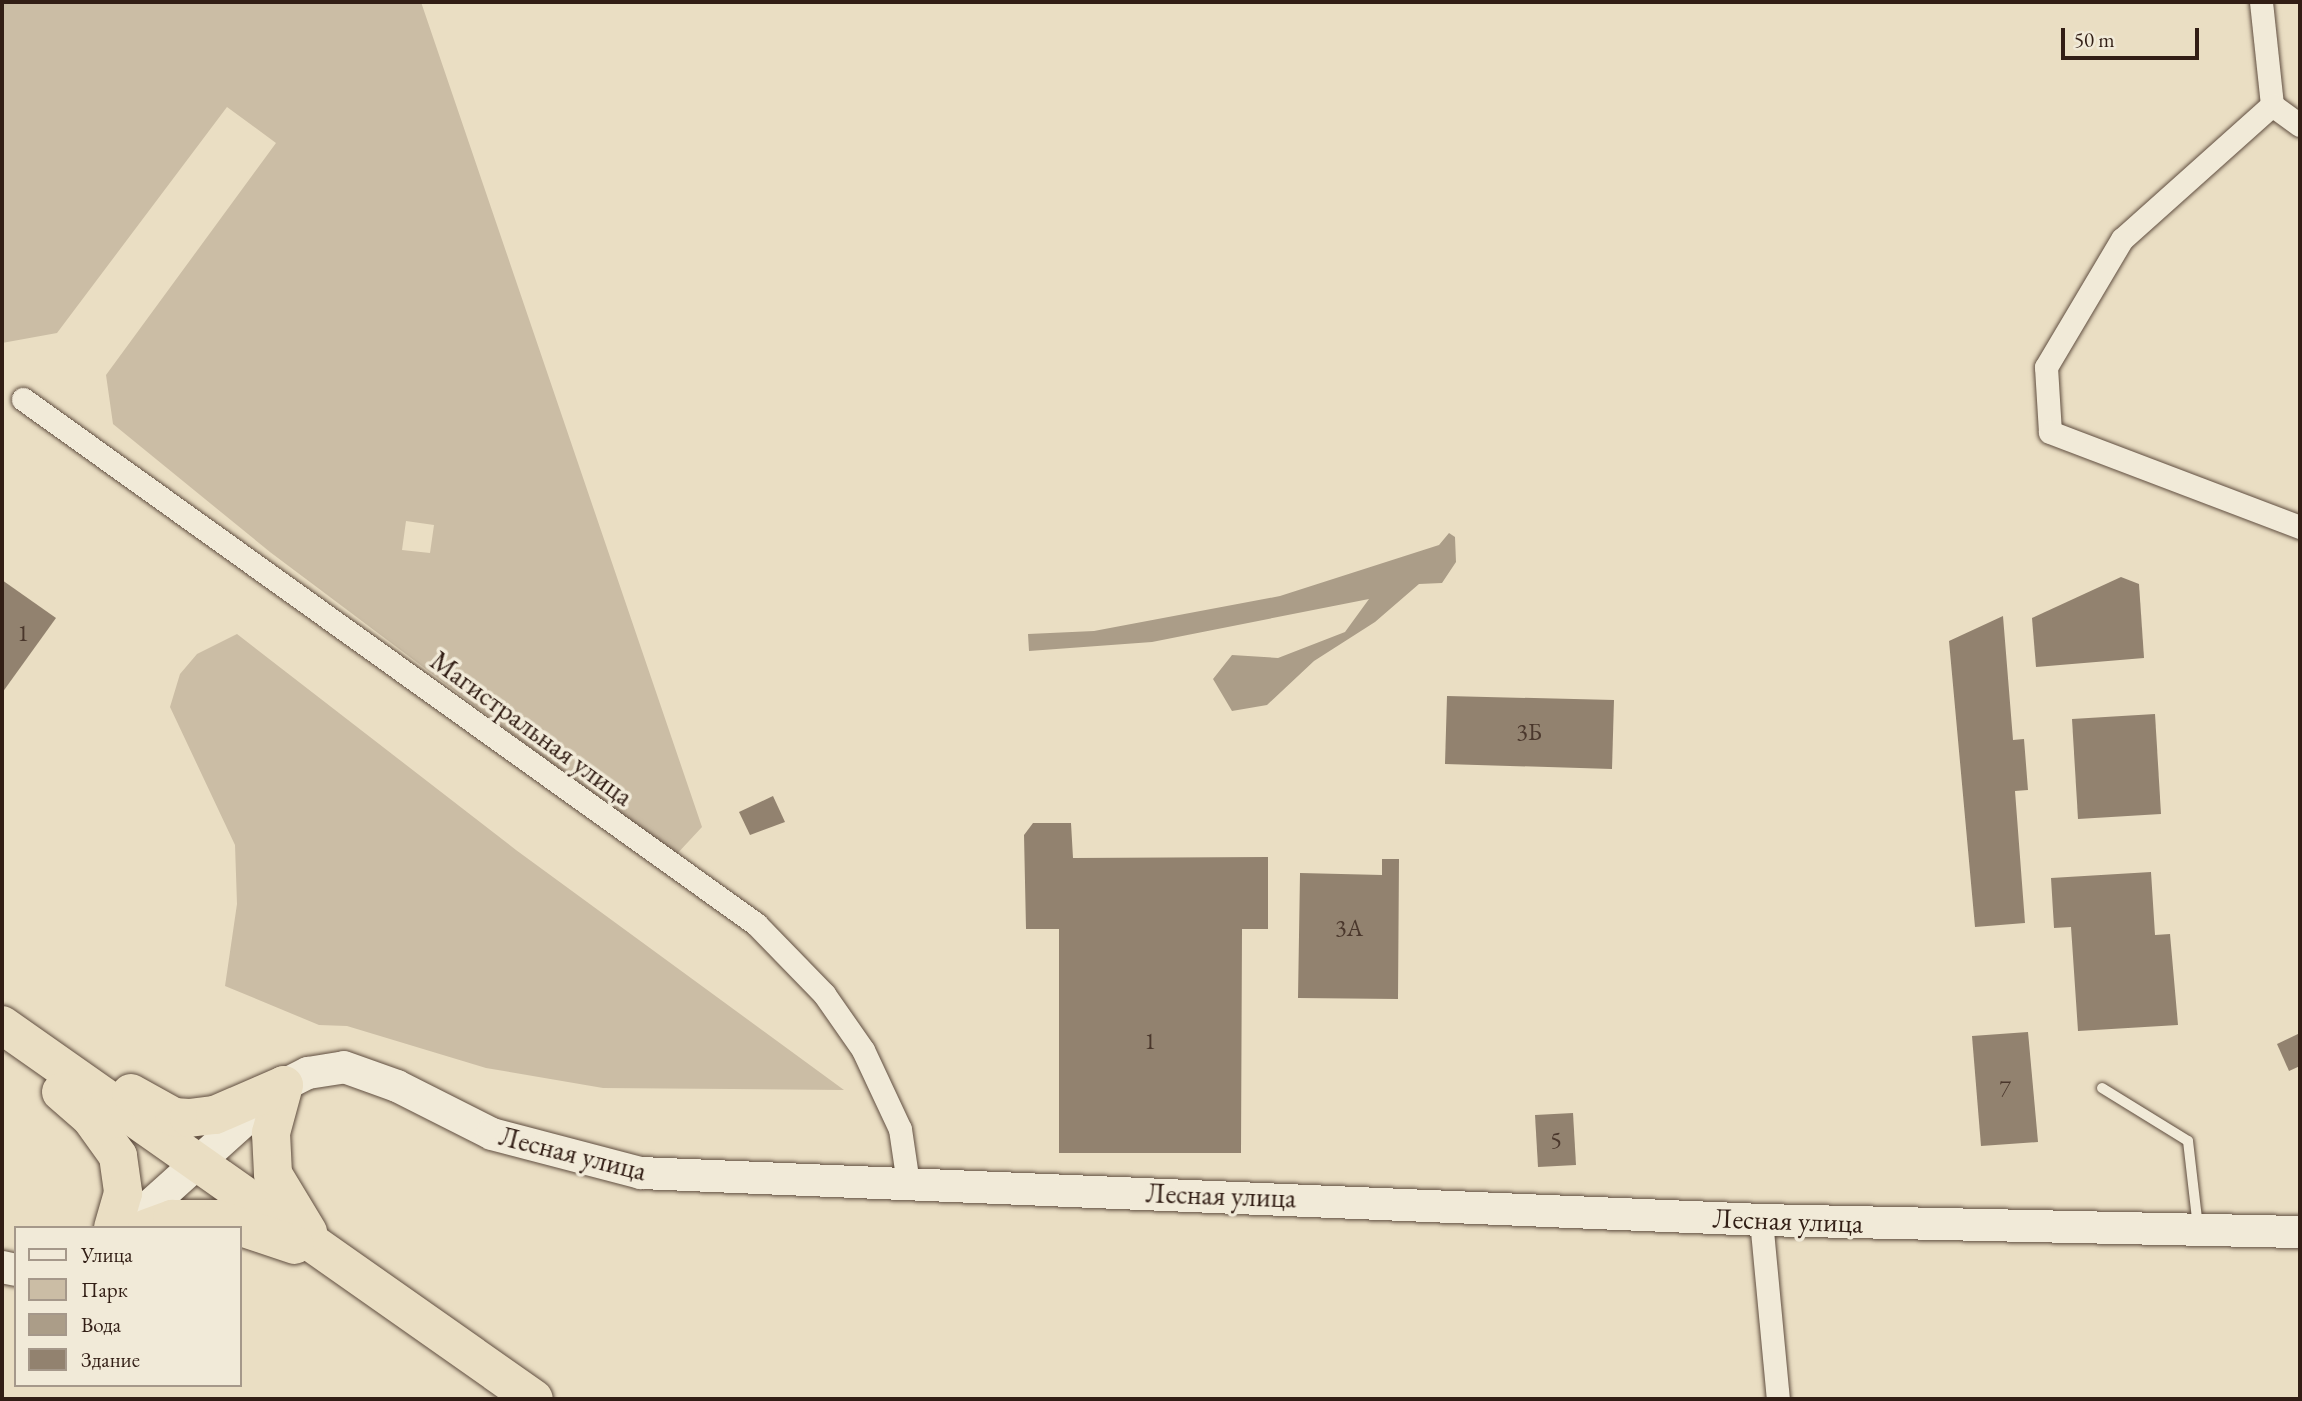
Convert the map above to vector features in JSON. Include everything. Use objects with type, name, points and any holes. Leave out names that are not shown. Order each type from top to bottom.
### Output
[{"type":"highway","points":[[4,1026],[82,1059],[174,1117],[215,1115],[284,1086]]},
{"type":"highway","points":[[4,1026],[534,1399]]},
{"type":"highway","points":[[4,1026],[35,1070],[90,1117],[118,1156],[122,1193],[114,1226]]},
{"type":"highway","points":[[284,1086],[271,1133],[274,1174],[321,1250]]},
{"type":"highway","points":[[153,1226],[172,1219],[217,1219],[240,1226]]},
{"type":"highway","points":[[242,1226],[321,1250]]},
{"type":"street","points":[[2260,2],[2272,104],[2300,125]]},
{"type":"street","points":[[2272,104],[2122,239],[2046,367],[2050,432],[2300,527]]},
{"type":"street","name":"Магистральная улица","points":[[23,399],[755,924],[824,994],[863,1050],[900,1129],[908,1183]]},
{"type":"street","name":"Лесная улица","points":[[127,1226],[194,1162],[284,1086],[308,1073],[344,1067],[397,1086],[492,1134],[640,1173],[1761,1220],[2300,1232]]},
{"type":"street","points":[[1761,1220],[1778,1399]]},
{"type":"lane","points":[[2102,1088],[2188,1141],[2199,1230]]},
{"type":"green space","points":[[2,2],[421,2],[702,827],[675,856],[270,552],[113,424],[106,375],[276,143],[227,107],[57,333],[2,343]],"holes":[[[406,521],[434,525],[430,553],[402,550]]]},
{"type":"green space","points":[[237,634],[516,850],[844,1090],[603,1088],[486,1068],[347,1026],[319,1025],[225,986],[237,904],[235,845],[170,707],[180,674],[197,654]]},
{"type":"water","points":[[1449,533],[1455,537],[1456,562],[1442,583],[1419,584],[1375,622],[1314,661],[1267,705],[1232,711],[1213,679],[1232,655],[1278,658],[1345,632],[1369,599],[1152,642],[1029,651],[1028,634],[1094,631],[1280,596],[1439,545]]},
{"type":"building","points":[[2121,577],[2139,584],[2144,658],[2036,667],[2032,618]]},
{"type":"building","points":[[2,580],[56,618],[2,693]]},
{"type":"building","points":[[2003,616],[2013,740],[2024,739],[2028,790],[2015,791],[2025,923],[1975,927],[1949,641]]},
{"type":"building","points":[[1447,696],[1614,700],[1612,769],[1445,764]]},
{"type":"building","points":[[2155,714],[2161,814],[2078,819],[2072,719]]},
{"type":"building","points":[[773,796],[785,822],[750,835],[739,812]]},
{"type":"building","points":[[1033,823],[1071,823],[1073,858],[1268,857],[1268,929],[1242,929],[1241,1153],[1059,1153],[1059,929],[1026,929],[1024,835]]},
{"type":"building","points":[[1382,859],[1399,859],[1398,999],[1298,998],[1300,873],[1382,875]]},
{"type":"building","points":[[2151,872],[2155,935],[2170,934],[2178,1025],[2078,1031],[2071,927],[2054,928],[2051,878]]},
{"type":"building","points":[[2028,1032],[2038,1142],[1981,1146],[1972,1036]]},
{"type":"building","points":[[2300,1033],[2300,1066],[2289,1071],[2277,1044]]},
{"type":"building","points":[[1573,1113],[1576,1165],[1538,1167],[1535,1115]]}]
